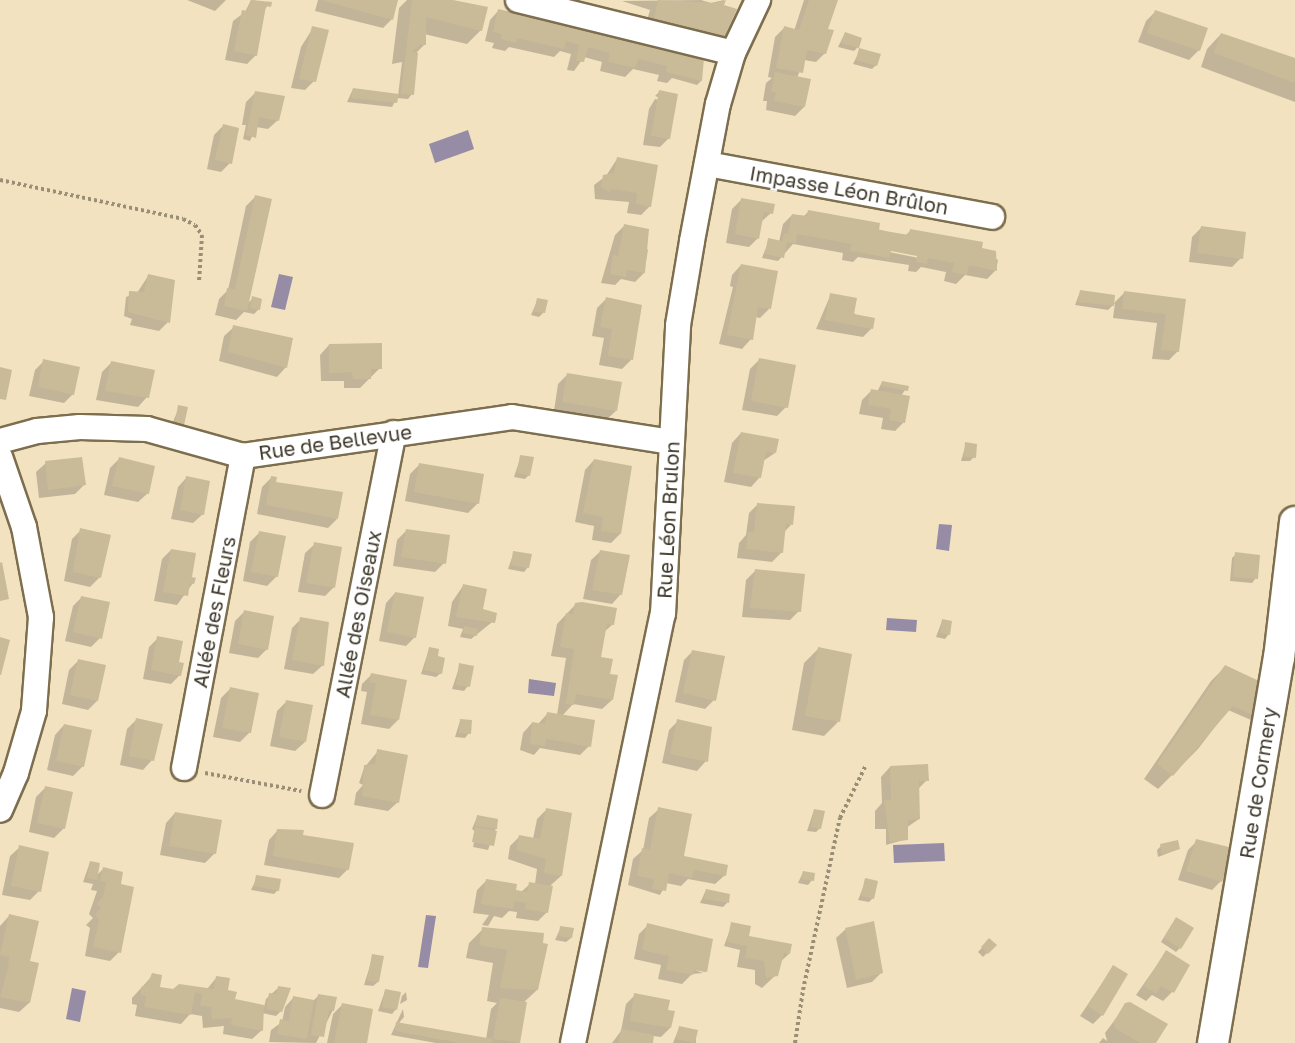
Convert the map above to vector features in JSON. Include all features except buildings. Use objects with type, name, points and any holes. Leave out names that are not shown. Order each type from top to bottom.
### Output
[{"type":"main road","name":"Rue de Cormery","points":[[1213,1043],[1277,669],[1295,522]]},
{"type":"street","points":[[518,0],[733,53]]},
{"type":"street","name":"Rue Léon Brulon","points":[[573,1043],[663,614],[678,325],[707,164],[733,53],[758,0]]},
{"type":"street","name":"Impasse Léon Brûlon","points":[[707,164],[992,217]]},
{"type":"street","name":"Rue de Bellevue","points":[[0,441],[37,431],[80,427],[147,429],[243,456],[512,417],[672,442]]},
{"type":"street","name":"Allée des Oiseaux","points":[[322,795],[394,434]]},
{"type":"street","name":"Allée des Fleurs","points":[[184,768],[243,456]]},
{"type":"street","points":[[0,457],[24,527],[41,617],[34,711],[16,773],[0,810]]},
{"type":"path","points":[[0,180],[183,219],[202,235],[199,281]]},
{"type":"path","points":[[795,1043],[803,990],[840,818],[866,765]]},
{"type":"path","points":[[184,768],[322,795]]},
{"type":"shaded area","points":[[468,130],[474,149],[435,163],[429,144]]},
{"type":"shaded area","points":[[279,274],[293,277],[285,310],[271,307]]},
{"type":"shaded area","points":[[939,524],[952,525],[949,551],[936,549]]},
{"type":"shaded area","points":[[887,618],[917,620],[916,632],[886,630]]},
{"type":"shaded area","points":[[529,679],[556,683],[554,696],[528,693]]},
{"type":"shaded area","points":[[944,843],[945,861],[894,863],[893,845]]},
{"type":"shaded area","points":[[426,915],[436,916],[428,968],[418,967]]},
{"type":"shaded area","points":[[72,988],[86,991],[80,1022],[66,1019]]}]
